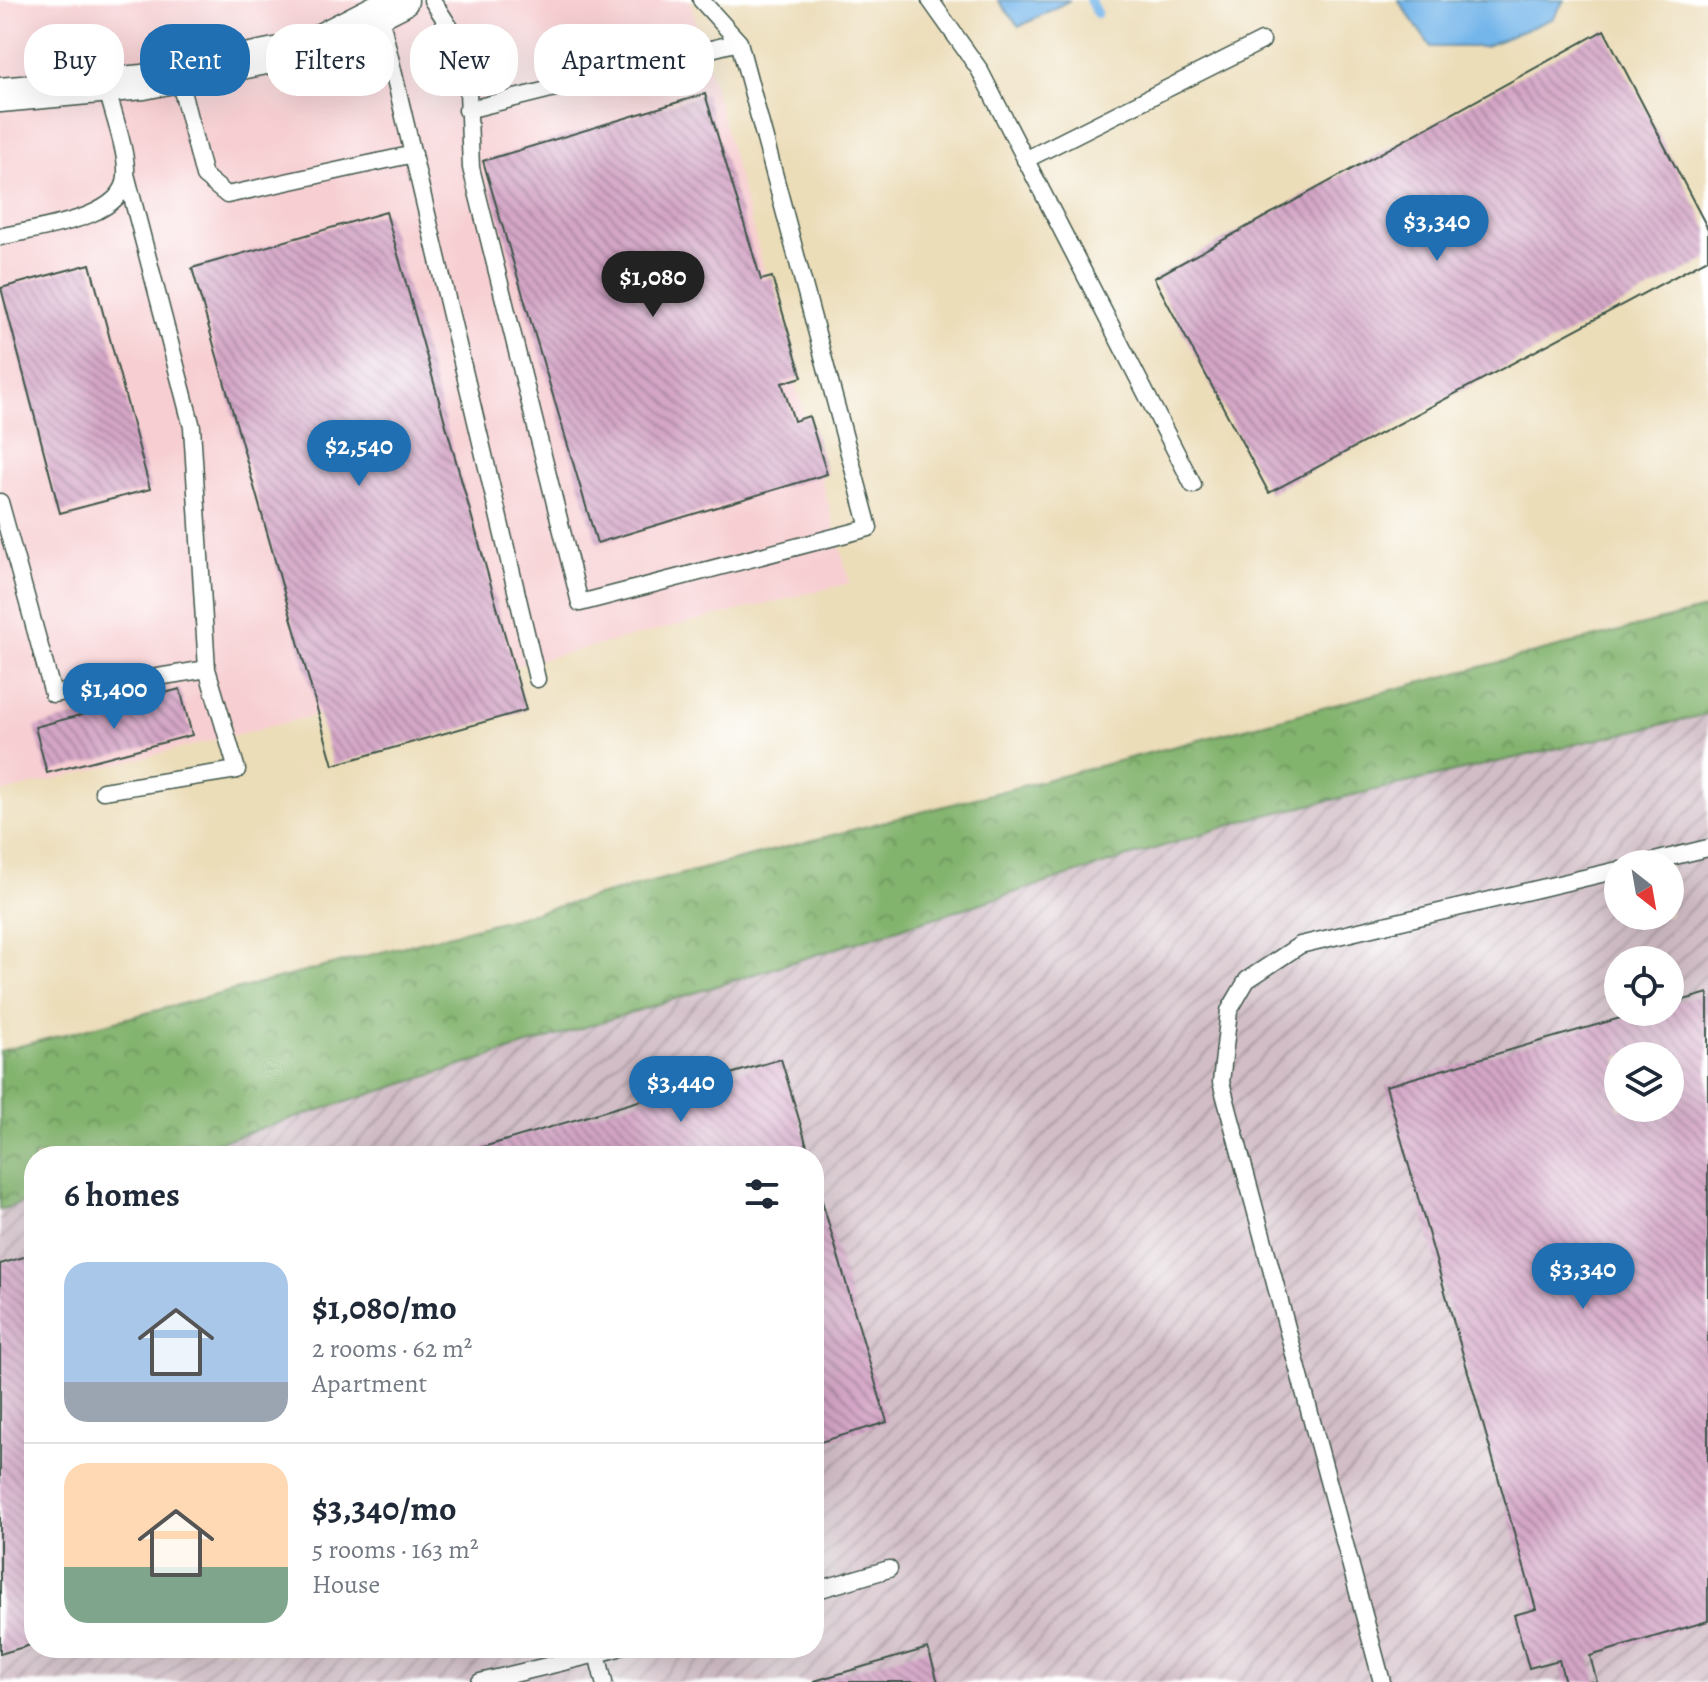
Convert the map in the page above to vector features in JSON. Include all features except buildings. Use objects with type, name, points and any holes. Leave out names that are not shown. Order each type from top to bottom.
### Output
[{"type":"street","points":[[250,60],[305,49],[375,7]]},
{"type":"street","points":[[0,95],[24,93]]},
{"type":"lane","points":[[432,0],[456,37],[467,65],[471,168],[580,603],[869,528],[739,42],[701,0]]},
{"type":"lane","points":[[930,0],[979,69],[1193,485]]},
{"type":"lane","points":[[375,7],[414,154],[537,679]]},
{"type":"lane","points":[[1025,160],[1262,41]]},
{"type":"lane","points":[[467,110],[739,42]]},
{"type":"lane","points":[[103,791],[237,770],[207,669],[192,427],[108,96]]},
{"type":"lane","points":[[183,96],[204,176],[227,195],[414,154]]},
{"type":"lane","points":[[0,237],[93,214],[111,204],[123,192],[126,174]]},
{"type":"lane","points":[[0,502],[53,694],[207,669]]},
{"type":"lane","points":[[1684,854],[1708,848]]},
{"type":"lane","points":[[1382,1682],[1221,1082],[1222,1045],[1229,1011],[1247,980],[1300,945],[1604,873]]},
{"type":"lane","points":[[824,1588],[889,1569]]},
{"type":"lane","points":[[480,1682],[580,1658]]},
{"type":"lane","points":[[598,1658],[604,1682]]},
{"type":"shaded area","points":[[0,0],[690,0],[697,24],[534,24],[534,96],[714,96],[714,87],[850,583],[0,793]]},
{"type":"shaded area","points":[[1708,714],[1708,1682],[0,1682],[0,1210],[24,1202],[24,1658],[824,1658],[824,1146],[205,1146],[1253,818]]},
{"type":"green space","points":[[1708,608],[1708,714],[1253,818],[205,1146],[24,1146],[24,1202],[0,1210],[0,1051]]},
{"type":"water","points":[[998,0],[1070,0],[1019,27]]},
{"type":"water","points":[[1398,0],[1564,0],[1554,18],[1484,47],[1431,47]]},
{"type":"waterway","points":[[1090,0],[1097,13]]}]
